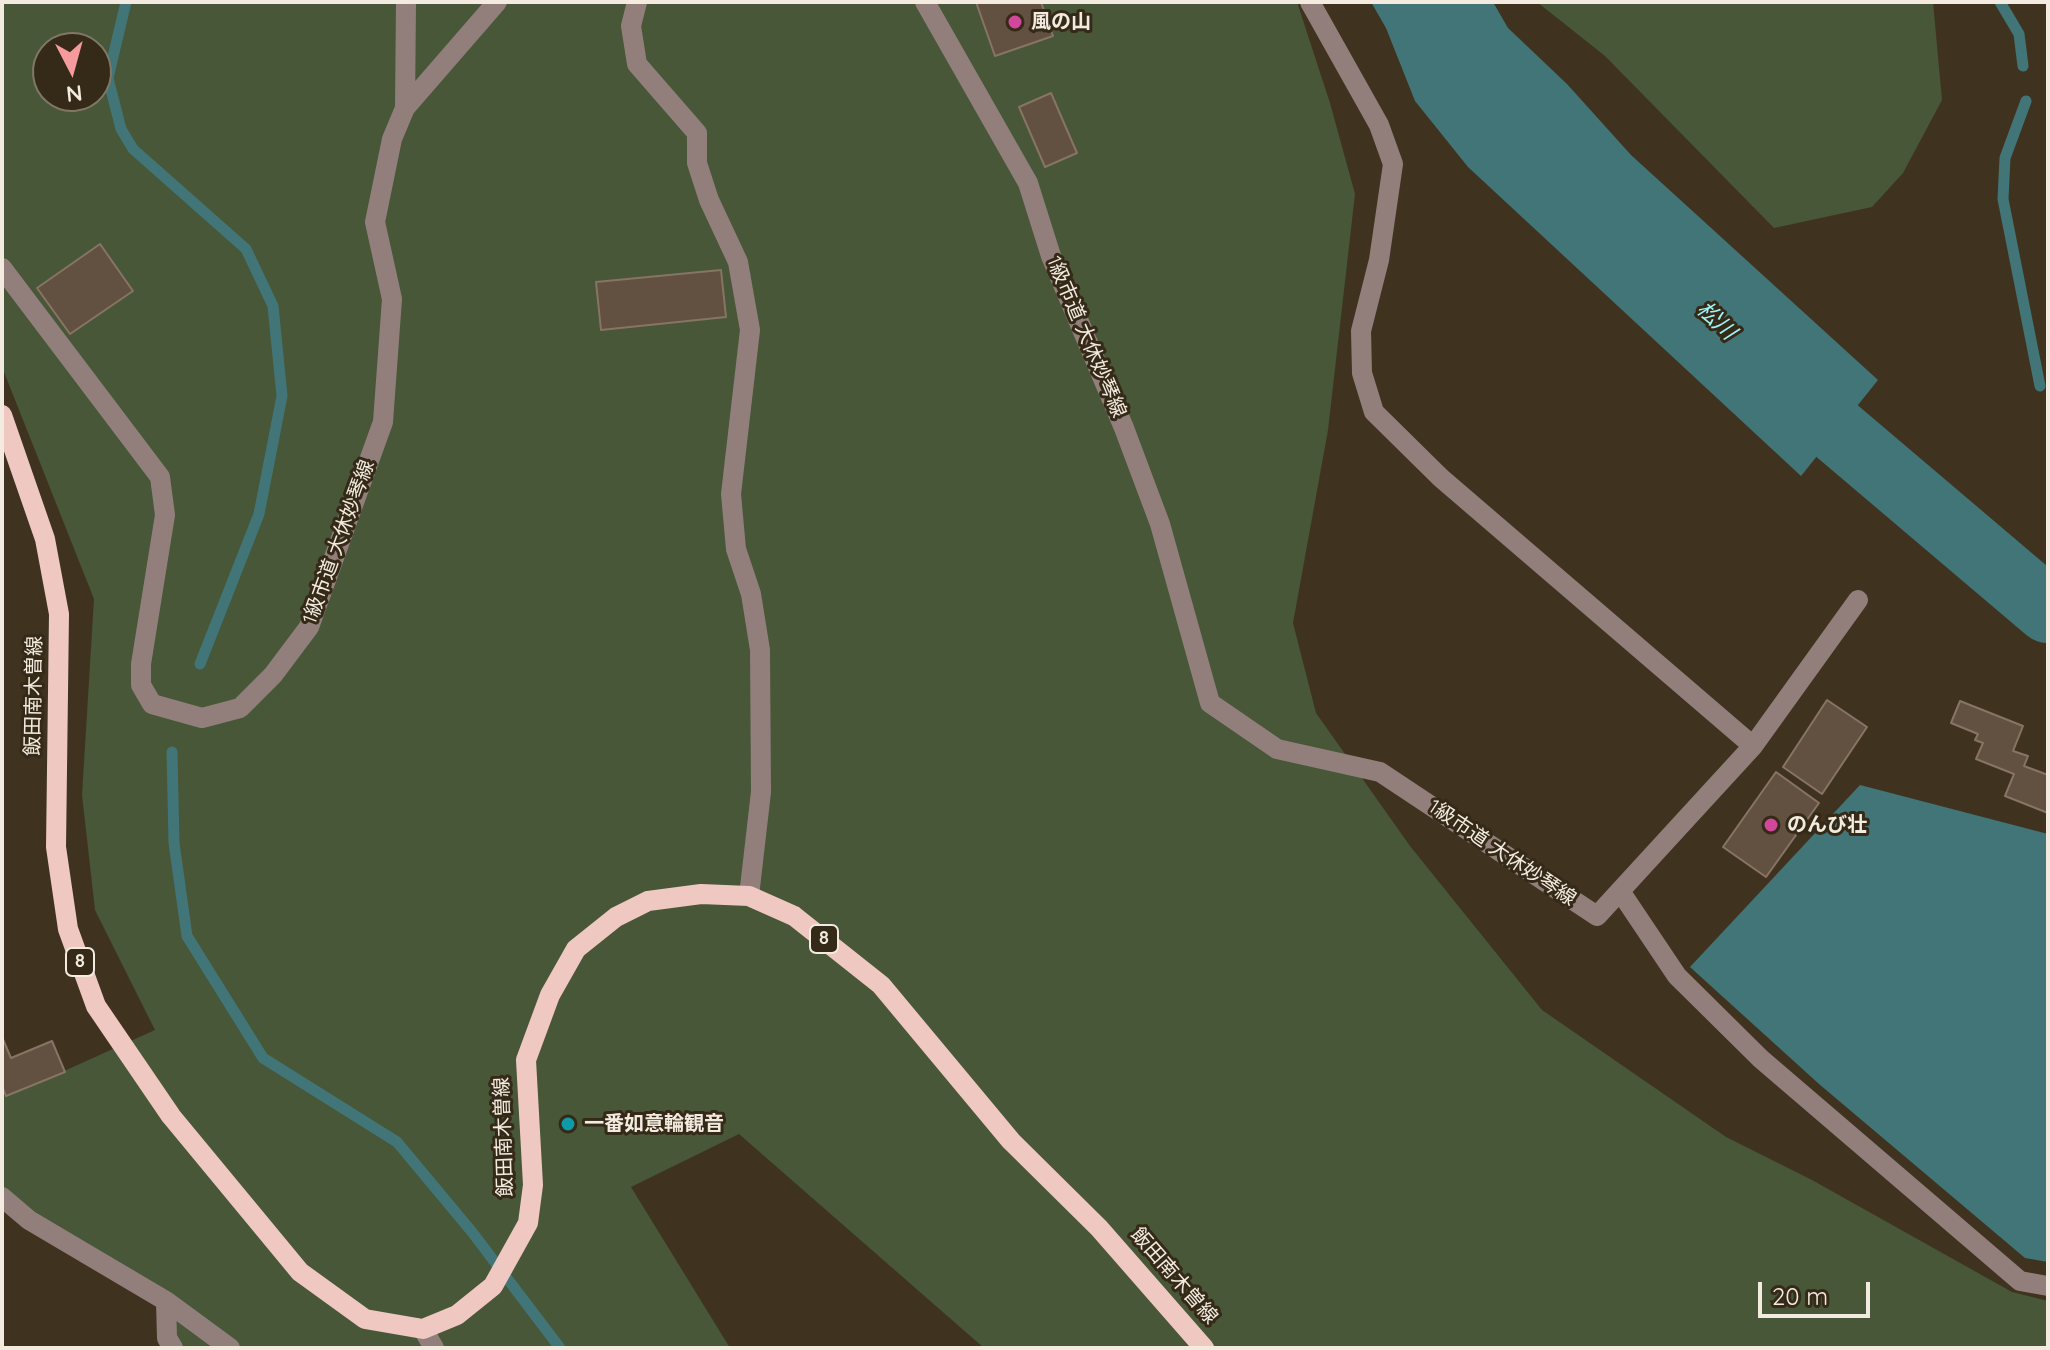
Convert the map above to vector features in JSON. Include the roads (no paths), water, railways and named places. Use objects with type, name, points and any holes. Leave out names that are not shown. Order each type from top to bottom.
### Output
[{"type":"main road","name":"飯田南木曽線","points":[[2,415],[45,539],[59,614],[56,847],[68,929],[96,1006],[171,1116],[300,1272],[365,1319],[423,1329],[457,1315],[493,1286],[528,1223],[533,1185],[526,1060],[550,995],[576,949],[616,917],[648,901],[701,894],[749,896],[794,916],[881,985],[1011,1141],[1099,1228],[1204,1348]]},
{"type":"street","points":[[405,108],[406,2]]},
{"type":"street","name":"1級市道 大休妙琴線","points":[[2,268],[160,477],[165,515],[141,664],[141,685],[152,704],[202,718],[240,708],[273,675],[309,627],[383,422],[392,299],[375,222],[392,139],[405,108],[497,2]]},
{"type":"street","points":[[637,2],[631,26],[637,64],[697,133],[697,163],[709,200],[738,262],[750,330],[731,494],[736,549],[751,594],[760,650],[761,792],[749,896]]},
{"type":"street","name":"1級市道 大休妙琴線","points":[[925,2],[1028,183],[1051,256],[1124,428],[1160,524],[1210,703],[1277,749],[1380,772],[1597,916],[1753,746],[1858,600]]},
{"type":"street","points":[[1310,2],[1379,125],[1393,164],[1379,260],[1361,331],[1362,373],[1374,412],[1441,478],[1753,746]]},
{"type":"street","points":[[1620,891],[1677,976],[1761,1059],[2020,1281],[2048,1286]]},
{"type":"street","points":[[2,1197],[29,1220],[166,1301],[230,1348]]},
{"type":"street","points":[[166,1301],[167,1338],[173,1348]]},
{"type":"street","points":[[423,1329],[434,1348]]},
{"type":"water","points":[[1371,2],[1493,2],[1508,28],[1567,84],[1631,155],[1878,380],[1801,476],[1468,167],[1415,101],[1386,28]]},
{"type":"water","points":[[1860,785],[2048,834],[2048,1262],[2025,1258],[1819,1084],[1690,967]]},
{"type":"waterway","points":[[126,2],[108,78],[121,129],[133,149],[246,249],[273,306],[282,396],[259,514],[200,664]]},
{"type":"waterway","points":[[2000,2],[2019,34],[2023,66]]},
{"type":"waterway","points":[[2026,101],[2005,158],[2003,199],[2040,386]]},
{"type":"waterway","name":"松川","points":[[1770,368],[1837,431],[2048,610]]},
{"type":"waterway","points":[[172,752],[174,843],[187,936],[263,1058],[397,1142],[472,1232],[560,1348]]},
{"type":"place","name":"風の山","points":[[1015,22]]},
{"type":"place","name":"のんび壮","points":[[1771,825]]},
{"type":"place","name":"一番如意輪観音","points":[[568,1124]]}]
